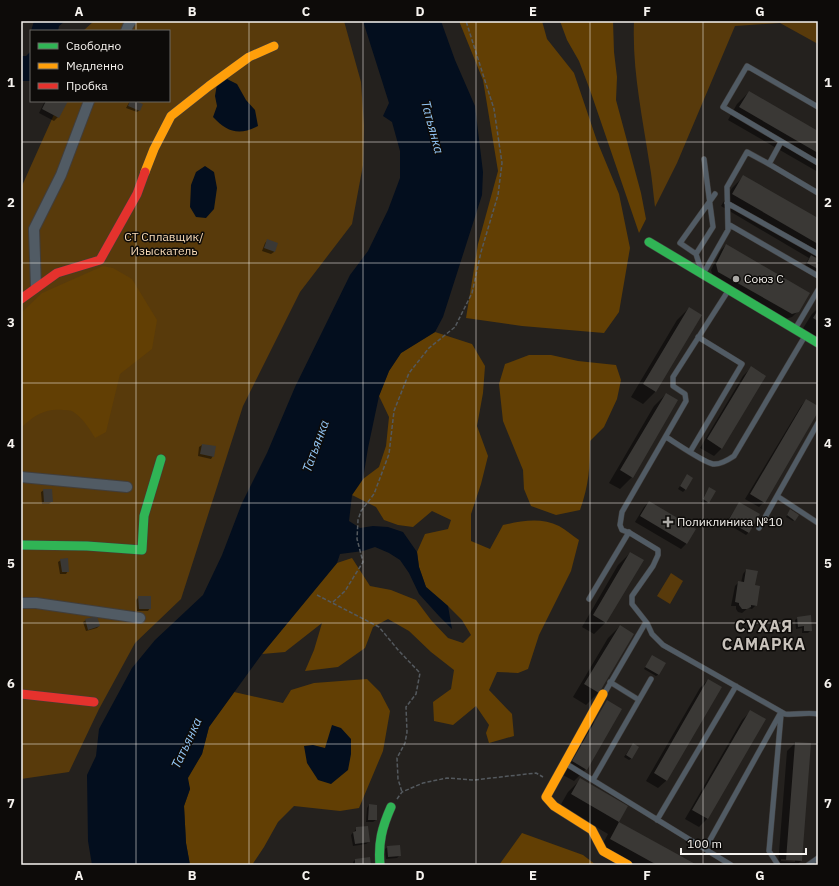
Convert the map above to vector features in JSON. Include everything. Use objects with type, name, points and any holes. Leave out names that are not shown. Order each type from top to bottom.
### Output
[{"type":"street","points":[[126,30],[131,21]]},
{"type":"street","points":[[21,299],[57,273],[100,260],[137,194],[154,149],[171,116],[208,86],[249,57],[274,46]]},
{"type":"street","points":[[36,287],[34,229],[61,175],[89,102]]},
{"type":"street","points":[[650,242],[818,343]]},
{"type":"street","points":[[21,545],[87,546],[142,550],[144,516],[160,459]]},
{"type":"street","points":[[21,477],[127,487]]},
{"type":"street","points":[[21,603],[36,603],[140,618]]},
{"type":"street","points":[[21,694],[94,702]]},
{"type":"street","points":[[603,694],[546,798],[554,806],[592,830],[603,851],[628,865]]},
{"type":"street","points":[[380,865],[379,842],[382,826],[391,807]]},
{"type":"lane","points":[[818,107],[747,66],[723,107],[818,164]]},
{"type":"lane","points":[[769,164],[781,142]]},
{"type":"lane","points":[[703,274],[728,230],[727,187],[748,152],[818,193]]},
{"type":"lane","points":[[696,254],[713,227],[704,159]]},
{"type":"lane","points":[[703,274],[696,254],[680,243],[715,194]]},
{"type":"lane","points":[[727,203],[818,254]]},
{"type":"lane","points":[[728,224],[818,276]]},
{"type":"lane","points":[[728,290],[674,377],[673,386],[685,394],[686,401],[622,512],[620,525],[622,530],[658,550],[658,555],[653,566],[632,596],[632,604],[646,622],[652,634],[663,645],[785,714],[818,714]]},
{"type":"lane","points":[[795,329],[818,290]]},
{"type":"lane","points":[[666,437],[690,452],[714,464],[722,463],[734,456],[805,336]]},
{"type":"lane","points":[[690,452],[742,364],[698,337]]},
{"type":"lane","points":[[759,528],[818,423]]},
{"type":"lane","points":[[777,496],[818,523]]},
{"type":"lane","points":[[589,599],[628,532]]},
{"type":"lane","points":[[603,694],[646,622]]},
{"type":"lane","points":[[593,780],[651,679]]},
{"type":"lane","points":[[610,682],[639,700]]},
{"type":"lane","points":[[658,820],[736,686]]},
{"type":"lane","points":[[705,849],[781,712]]},
{"type":"lane","points":[[778,865],[769,851],[781,712]]},
{"type":"lane","points":[[565,763],[731,865]]},
{"type":"lane","points":[[808,865],[818,858]]},
{"type":"path","points":[[333,602],[345,591],[363,562],[357,539],[358,520],[361,511],[374,494],[389,454],[394,411],[409,374],[429,348],[455,327],[472,293],[498,195],[502,163],[494,109],[466,21]]},
{"type":"path","points":[[317,595],[379,627],[398,651],[420,673],[416,694],[406,707],[407,732],[405,743],[397,758],[398,779],[402,792]]},
{"type":"path","points":[[391,807],[402,792],[423,783],[447,778],[474,780],[536,773],[554,783]]},
{"type":"green space","name":"СТ Сплавщик/ Изыскатель","points":[[94,21],[344,21],[361,82],[364,126],[363,165],[352,224],[300,292],[243,406],[181,599],[135,643],[99,709],[69,772],[21,779],[21,188],[60,102],[170,102],[170,30],[84,30]]},
{"type":"green space","points":[[634,21],[818,21],[818,44],[780,23],[735,26],[677,163],[655,207],[636,74]]},
{"type":"green space","points":[[671,573],[683,581],[670,604],[657,596]]},
{"type":"shaded area","points":[[459,21],[542,21],[547,39],[574,73],[597,141],[619,194],[630,248],[619,312],[604,333],[522,326],[466,318],[478,244],[498,171],[483,80]]},
{"type":"shaded area","points":[[560,21],[613,21],[614,52],[617,77],[616,100],[641,193],[646,219],[639,233],[590,90],[579,61],[567,40]]},
{"type":"shaded area","points":[[103,266],[113,268],[132,279],[157,320],[152,349],[120,374],[106,432],[95,438],[83,420],[72,411],[67,410],[51,410],[45,412],[30,420],[21,428],[21,313],[42,293]]},
{"type":"shaded area","points":[[435,332],[472,344],[485,366],[483,393],[477,426],[488,456],[471,514],[471,541],[490,549],[503,525],[531,521],[545,521],[552,523],[579,540],[571,571],[539,635],[528,669],[518,673],[497,672],[489,690],[512,714],[514,736],[489,743],[486,733],[489,725],[476,706],[453,725],[434,721],[433,702],[451,689],[454,670],[431,652],[409,631],[388,619],[373,627],[365,648],[338,667],[305,671],[314,650],[322,623],[285,652],[262,654],[337,563],[352,558],[370,586],[391,590],[416,600],[431,620],[448,638],[463,643],[471,635],[462,620],[426,587],[419,567],[417,552],[425,534],[448,529],[451,520],[432,511],[413,527],[398,525],[384,520],[376,507],[352,495],[363,479],[379,467],[386,446],[389,417],[379,396],[389,371],[401,353]]},
{"type":"shaded area","points":[[529,355],[551,355],[578,361],[616,365],[621,380],[617,399],[604,427],[590,441],[588,476],[580,510],[556,515],[531,506],[524,489],[523,470],[503,421],[499,384],[505,364]]},
{"type":"shaded area","points":[[367,679],[380,692],[390,711],[383,751],[359,808],[340,811],[294,806],[278,822],[252,865],[190,865],[186,843],[184,806],[190,789],[187,778],[202,754],[209,727],[234,692],[283,703],[291,690],[314,683]]},
{"type":"shaded area","points":[[522,833],[583,855],[596,865],[499,865]]},
{"type":"water","points":[[34,21],[65,21],[59,26],[58,30],[31,30]]},
{"type":"water","name":"Татьянка","points":[[363,21],[441,21],[455,60],[475,106],[483,172],[482,195],[443,317],[435,332],[401,353],[389,371],[379,396],[363,479],[352,495],[349,521],[360,528],[373,526],[388,527],[403,532],[417,552],[419,567],[426,587],[448,606],[452,629],[419,594],[409,573],[400,560],[375,547],[363,551],[340,554],[337,563],[262,654],[209,727],[202,754],[188,778],[190,789],[184,806],[186,843],[190,865],[92,865],[88,841],[87,775],[96,756],[99,729],[132,668],[155,640],[203,595],[222,555],[242,503],[267,453],[295,387],[350,275],[368,251],[388,210],[400,178],[400,151],[392,122],[383,116],[389,103]]},
{"type":"water","points":[[30,52],[30,81],[21,81],[21,56],[26,56]]},
{"type":"water","points":[[227,79],[237,84],[246,100],[255,110],[258,126],[245,131],[234,131],[223,126],[213,117],[217,106],[215,96],[217,84]]},
{"type":"water","points":[[205,166],[214,172],[217,188],[214,209],[206,218],[196,217],[190,207],[191,185],[196,172]]},
{"type":"water","points":[[332,725],[341,728],[351,739],[351,754],[348,770],[331,784],[318,780],[307,763],[304,746],[313,745],[325,748]]},
{"type":"building","points":[[749,91],[818,131],[818,153],[739,107]]},
{"type":"building","points":[[46,102],[67,102],[59,118],[42,109]]},
{"type":"building","points":[[130,102],[138,102],[143,104],[140,111],[128,106]]},
{"type":"building","points":[[743,175],[818,218],[818,244],[732,194]]},
{"type":"building","points":[[267,239],[278,243],[275,252],[264,248]]},
{"type":"building","points":[[726,244],[810,293],[799,312],[792,314],[718,272],[716,264]]},
{"type":"building","points":[[811,255],[818,259],[818,269],[807,263]]},
{"type":"building","points":[[689,307],[702,315],[656,392],[643,384]]},
{"type":"building","points":[[818,310],[818,321],[813,318]]},
{"type":"building","points":[[751,366],[766,376],[722,449],[707,439]]},
{"type":"building","points":[[666,393],[678,400],[633,478],[620,470]]},
{"type":"building","points":[[806,399],[818,406],[818,412],[765,503],[750,494]]},
{"type":"building","points":[[202,444],[216,446],[214,457],[200,454]]},
{"type":"building","points":[[687,474],[693,478],[686,490],[680,486]]},
{"type":"building","points":[[709,487],[716,491],[709,503],[703,499]]},
{"type":"building","points":[[43,489],[52,489],[53,502],[44,502]]},
{"type":"building","name":"Поликлиника №10","points":[[649,501],[696,529],[687,544],[640,516]]},
{"type":"building","points":[[739,502],[760,514],[749,533],[728,521]]},
{"type":"building","points":[[790,509],[799,515],[795,521],[787,515]]},
{"type":"building","points":[[630,552],[644,560],[606,623],[593,615]]},
{"type":"building","points":[[68,558],[69,572],[62,572],[60,559]]},
{"type":"building","points":[[746,569],[758,571],[755,585],[760,586],[757,606],[751,605],[751,607],[747,609],[742,609],[739,603],[735,602],[738,581],[744,582]]},
{"type":"building","points":[[138,596],[151,596],[151,609],[139,609]]},
{"type":"building","points":[[811,615],[812,631],[804,631],[804,626],[798,627],[797,617]]},
{"type":"building","points":[[97,616],[100,626],[88,630],[85,619]]},
{"type":"building","points":[[620,625],[634,634],[599,693],[584,684]]},
{"type":"building","points":[[652,655],[666,663],[659,675],[645,667]]},
{"type":"building","points":[[708,679],[722,687],[667,781],[654,773]]},
{"type":"building","points":[[607,700],[622,709],[587,770],[572,761]]},
{"type":"building","points":[[750,710],[766,719],[708,819],[692,810]]},
{"type":"building","points":[[795,742],[811,743],[802,861],[786,860]]},
{"type":"building","points":[[633,743],[639,747],[632,759],[626,755]]},
{"type":"building","points":[[580,778],[628,806],[619,822],[571,794]]},
{"type":"building","points":[[369,804],[377,805],[377,820],[368,820]]},
{"type":"building","points":[[619,822],[697,865],[657,865],[610,839]]},
{"type":"building","points":[[368,826],[370,842],[355,844],[353,832],[356,831],[356,827]]},
{"type":"building","points":[[400,845],[401,856],[388,857],[387,846]]},
{"type":"building","points":[[370,857],[371,865],[355,865],[355,859]]},
{"type":"traffic: fast","points":[[649,242],[818,343]]},
{"type":"traffic: fast","points":[[21,545],[87,546],[142,550],[144,516],[161,459]]},
{"type":"traffic: fast","points":[[380,865],[381,835],[391,807]]},
{"type":"traffic: slow","points":[[145,172],[154,149],[171,116],[249,57],[274,46]]},
{"type":"traffic: slow","points":[[603,694],[546,797],[554,806],[592,830],[603,851],[628,865]]},
{"type":"traffic: jam","points":[[21,299],[57,273],[100,260],[137,194],[145,172]]},
{"type":"traffic: jam","points":[[21,694],[94,702]]},
{"type":"place","name":"Союз С","points":[[736,279]]},
{"type":"place","name":"Поликлиника №10","points":[[668,522]]},
{"type":"district","name":"СУХАЯ САМАРКА","points":[[764,635]]}]
